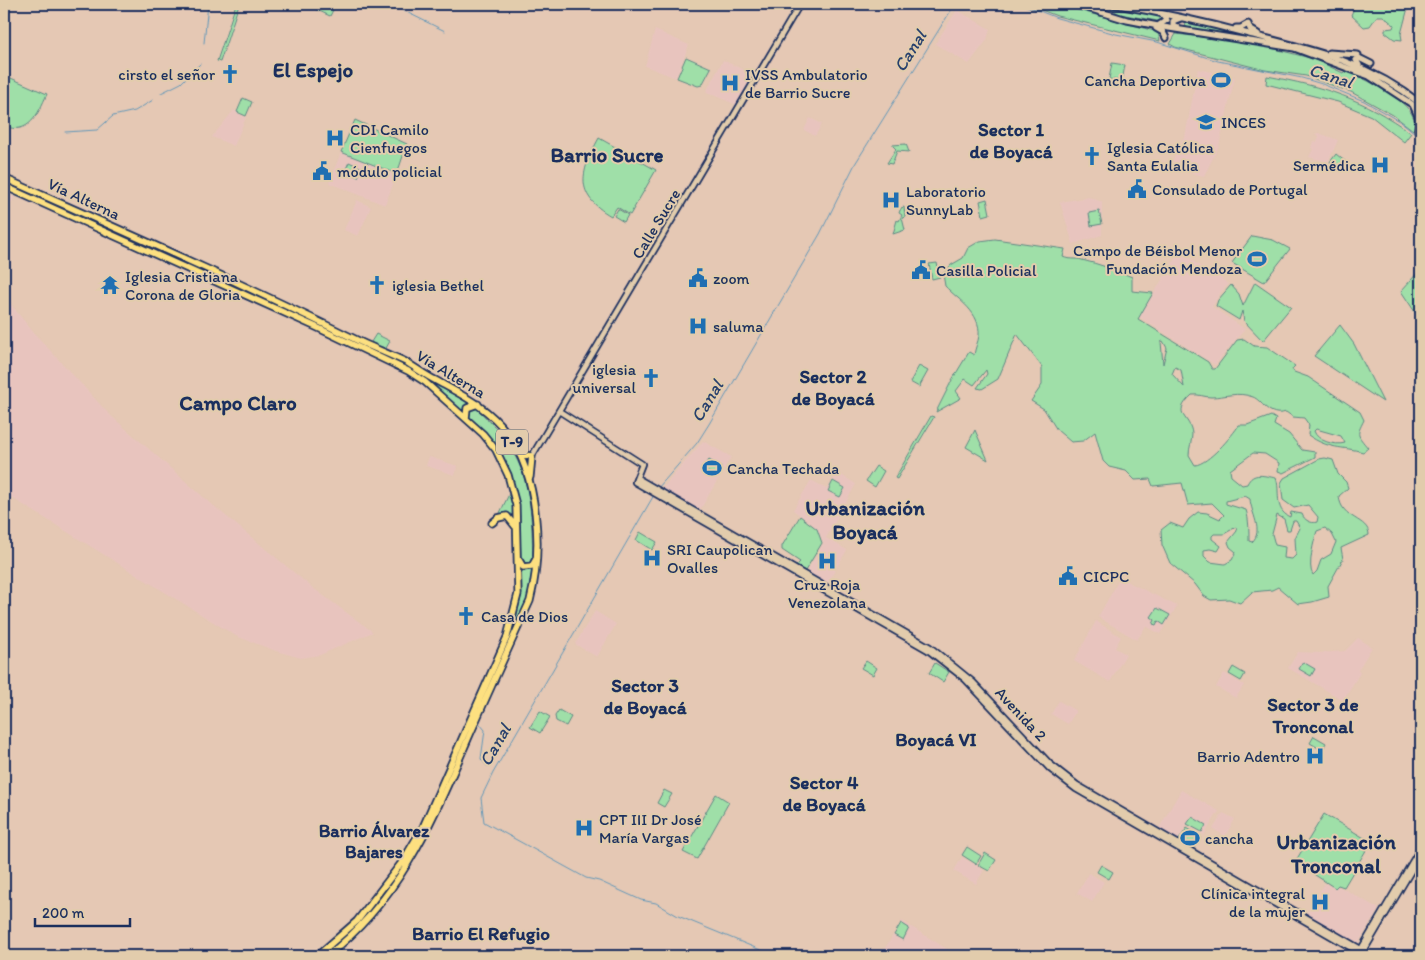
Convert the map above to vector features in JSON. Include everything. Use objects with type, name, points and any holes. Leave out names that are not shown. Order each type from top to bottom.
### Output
[{"type":"highway","name":"Vía Alterna","points":[[4,178],[406,362],[478,404],[503,429],[512,444],[531,487],[536,570],[530,601],[427,832],[384,898],[352,934],[327,956]]},
{"type":"highway","name":"Vía Alterna","points":[[4,186],[316,327],[402,368],[425,382],[466,418],[488,440],[504,466],[514,494],[517,531],[518,594],[511,627],[423,826],[396,873],[349,929],[317,956]]},
{"type":"highway","points":[[466,418],[467,408],[478,404]]},
{"type":"highway","points":[[512,444],[523,455],[532,456],[529,474],[531,487]]},
{"type":"highway","points":[[492,523],[498,518],[506,516],[514,523],[517,531]]},
{"type":"highway","points":[[517,556],[520,563],[527,568],[532,566],[536,556]]},
{"type":"main road","points":[[1075,4],[1156,26],[1294,48],[1369,76],[1407,99],[1421,110]]},
{"type":"main road","points":[[1112,4],[1231,28],[1326,53],[1362,67]]},
{"type":"main road","points":[[1156,26],[1164,24],[1167,20],[1166,16],[1161,13]]},
{"type":"main road","points":[[1188,31],[1173,25],[1173,21],[1176,18],[1192,19]]},
{"type":"main road","points":[[1149,24],[1161,30],[1167,38],[1174,32],[1188,31]]},
{"type":"main road","points":[[1231,28],[1242,28],[1248,24],[1250,29],[1263,37]]},
{"type":"main road","points":[[1326,53],[1358,55]]},
{"type":"main road","points":[[1371,64],[1358,58],[1356,62],[1421,104]]},
{"type":"main road","points":[[1407,99],[1417,113],[1420,129]]},
{"type":"street","name":"Calle Sucre","points":[[532,456],[800,4]]},
{"type":"street","name":"Avenida 2","points":[[559,411],[642,464],[636,480],[928,650],[965,679],[1050,769],[1076,789],[1362,952]]},
{"type":"street","points":[[1362,952],[1421,847]]},
{"type":"street","points":[[1362,952],[1421,854]]},
{"type":"shaded area","points":[[957,10],[990,29],[987,40],[969,64],[935,44]]},
{"type":"shaded area","points":[[655,30],[689,45],[676,78],[645,66]]},
{"type":"shaded area","name":"IVSS Ambulatorio de Barrio Sucre","points":[[723,60],[754,75],[737,105],[706,92]]},
{"type":"shaded area","name":"INCES","points":[[1198,69],[1235,77],[1219,146],[1204,176],[1170,168],[1185,137]]},
{"type":"shaded area","points":[[234,110],[246,117],[234,146],[212,137]]},
{"type":"shaded area","points":[[810,118],[822,124],[815,136],[804,130]]},
{"type":"shaded area","points":[[1319,133],[1338,140],[1328,162],[1309,157],[1313,149],[1311,148],[1313,141],[1317,142],[1319,136],[1315,134]]},
{"type":"shaded area","points":[[341,152],[397,174],[385,205],[329,183]]},
{"type":"shaded area","points":[[4,192],[15,198],[4,211]]},
{"type":"shaded area","points":[[1089,197],[1102,202],[1102,235],[1073,244],[1060,202]]},
{"type":"shaded area","points":[[357,200],[371,207],[358,236],[344,230]]},
{"type":"shaded area","points":[[1179,253],[1182,253],[1213,276],[1214,274],[1229,284],[1221,292],[1212,307],[1245,329],[1215,365],[1139,317]]},
{"type":"shaded area","points":[[4,296],[34,333],[109,414],[208,501],[309,585],[373,632],[320,655],[301,658],[236,636],[4,493]]},
{"type":"shaded area","points":[[703,441],[731,457],[700,510],[662,489]]},
{"type":"shaded area","points":[[429,457],[458,466],[455,475],[426,466]]},
{"type":"shaded area","points":[[838,473],[856,484],[826,538],[847,550],[827,584],[807,571],[823,543],[820,535],[812,524],[793,510],[811,480],[827,489]]},
{"type":"shaded area","points":[[1120,578],[1177,606],[1160,634],[1146,626],[1137,640],[1098,617]]},
{"type":"shaded area","points":[[595,611],[616,624],[597,657],[575,644]]},
{"type":"shaded area","points":[[1096,621],[1121,637],[1115,648],[1126,654],[1110,682],[1074,661]]},
{"type":"shaded area","points":[[1358,638],[1372,647],[1358,670],[1360,673],[1343,700],[1288,668],[1298,652],[1345,651]]},
{"type":"shaded area","points":[[1224,673],[1244,685],[1236,698],[1216,687]]},
{"type":"shaded area","points":[[1059,701],[1076,711],[1068,724],[1051,714]]},
{"type":"shaded area","points":[[1181,790],[1219,811],[1204,835],[1187,825],[1178,840],[1158,830]]},
{"type":"shaded area","points":[[1223,813],[1235,819],[1225,836],[1213,829]]},
{"type":"shaded area","points":[[962,857],[984,870],[976,884],[954,871]]},
{"type":"shaded area","points":[[1089,873],[1104,882],[1092,902],[1077,893]]},
{"type":"shaded area","points":[[1325,883],[1335,888],[1337,885],[1379,909],[1357,945],[1306,915]]},
{"type":"shaded area","points":[[902,921],[947,949],[944,954],[948,956],[880,956]]},
{"type":"green space","points":[[236,4],[239,4],[220,62],[217,61]]},
{"type":"green space","points":[[321,4],[336,4],[330,16],[315,9]]},
{"type":"green space","points":[[1026,4],[1056,4],[1158,32],[1160,41],[1057,16]]},
{"type":"green space","points":[[1356,4],[1409,4],[1401,34],[1402,40],[1394,39],[1385,32],[1385,29],[1393,28],[1394,25],[1383,16],[1377,16],[1370,26],[1364,27],[1351,15]]},
{"type":"green space","points":[[1111,9],[1129,9],[1162,16],[1165,19],[1163,22],[1120,14]]},
{"type":"green space","points":[[1185,24],[1200,24],[1246,36],[1220,34],[1186,27]]},
{"type":"green space","points":[[1176,34],[1251,43],[1314,59],[1343,73],[1346,70],[1378,86],[1402,102],[1410,111],[1414,121],[1413,130],[1393,115],[1351,92],[1306,76],[1265,70],[1175,47],[1170,44]]},
{"type":"green space","points":[[686,57],[711,68],[702,85],[698,86],[677,78]]},
{"type":"green space","points":[[1112,63],[1125,65],[1122,81],[1109,79]]},
{"type":"green space","points":[[4,75],[47,94],[36,116],[26,126],[13,128],[4,126]]},
{"type":"green space","points":[[1267,76],[1342,95],[1376,111],[1411,133],[1404,142],[1371,116],[1338,102],[1266,84]]},
{"type":"green space","points":[[243,98],[252,102],[246,116],[237,112]]},
{"type":"green space","points":[[355,120],[407,144],[397,174],[341,152]]},
{"type":"green space","points":[[599,138],[656,170],[630,215],[617,207],[611,216],[599,208],[586,190],[584,181],[585,171]]},
{"type":"green space","points":[[906,144],[909,152],[897,151],[892,164],[887,163],[896,149],[892,145]]},
{"type":"green space","points":[[1336,154],[1347,163],[1341,171],[1330,162]]},
{"type":"green space","points":[[349,162],[362,168],[358,177],[345,171]]},
{"type":"green space","points":[[987,199],[990,214],[983,216],[980,201]]},
{"type":"green space","points":[[904,207],[905,217],[902,218],[905,230],[893,234],[897,220],[899,221],[902,215],[899,213],[901,208]]},
{"type":"green space","points":[[618,209],[628,215],[624,222],[614,216]]},
{"type":"green space","points":[[1099,211],[1102,224],[1091,226],[1089,213]]},
{"type":"green space","name":"Campo de Béisbol Menor Fundación Mendoza","points":[[1252,236],[1273,240],[1290,249],[1264,282],[1232,263]]},
{"type":"green space","points":[[995,239],[1065,249],[1063,257],[1095,263],[1132,277],[1132,291],[1153,293],[1138,319],[1208,362],[1212,369],[1215,369],[1237,340],[1244,339],[1254,346],[1267,347],[1295,366],[1292,369],[1294,372],[1308,377],[1360,412],[1364,420],[1359,435],[1368,448],[1363,452],[1322,443],[1308,435],[1309,425],[1304,418],[1293,417],[1286,412],[1275,413],[1270,411],[1256,399],[1247,395],[1237,394],[1211,397],[1192,395],[1182,411],[1191,428],[1189,455],[1195,465],[1213,455],[1239,425],[1247,425],[1271,416],[1276,419],[1274,425],[1289,434],[1302,450],[1315,452],[1315,457],[1283,473],[1278,471],[1279,463],[1265,454],[1253,453],[1230,470],[1231,476],[1242,485],[1247,484],[1252,477],[1256,476],[1276,478],[1279,505],[1281,510],[1290,517],[1291,512],[1302,514],[1306,520],[1317,522],[1318,517],[1308,505],[1294,508],[1283,500],[1281,483],[1284,478],[1319,459],[1333,460],[1338,474],[1346,482],[1348,488],[1339,496],[1341,504],[1349,514],[1365,525],[1369,535],[1341,548],[1343,559],[1328,586],[1329,597],[1298,604],[1278,587],[1272,590],[1252,592],[1240,603],[1229,599],[1211,600],[1204,596],[1195,584],[1170,563],[1162,545],[1161,530],[1170,523],[1183,528],[1189,519],[1198,512],[1207,513],[1220,519],[1224,515],[1212,503],[1188,505],[1182,483],[1153,486],[1150,479],[1135,480],[1126,471],[1109,467],[1103,461],[1095,432],[1083,441],[1071,442],[1057,430],[1044,409],[1031,401],[1042,385],[1042,367],[1017,334],[998,379],[982,389],[977,388],[987,374],[986,370],[974,385],[965,379],[956,391],[961,398],[936,412],[969,352],[974,355],[979,336],[979,328],[973,313],[945,286],[943,274],[951,265],[963,258],[968,248],[980,241]],"holes":[[[1163,341],[1167,348],[1163,364],[1161,342]],[[1175,367],[1181,370],[1184,387],[1172,374]],[[1316,429],[1341,436],[1345,443],[1327,442],[1316,435],[1314,431]],[[1245,496],[1250,499],[1257,527],[1257,533],[1252,542],[1249,541],[1246,510],[1226,504],[1226,501]],[[1277,515],[1284,519],[1287,530],[1290,530],[1293,521],[1296,521],[1300,528],[1295,538],[1296,555],[1292,559],[1284,558],[1285,547],[1275,545],[1272,534]],[[1236,527],[1237,531],[1228,542],[1230,547],[1236,552],[1232,560],[1225,564],[1210,562],[1204,556],[1204,550],[1218,551],[1221,546],[1212,539],[1214,534],[1224,534]],[[1325,528],[1332,534],[1336,542],[1331,554],[1321,560],[1317,571],[1313,575],[1311,571],[1313,547],[1317,531]]]},
{"type":"green space","points":[[937,263],[940,277],[932,279],[929,264]]},
{"type":"green space","points":[[1421,269],[1421,321],[1401,291]]},
{"type":"green space","points":[[1255,282],[1291,307],[1263,341],[1244,321],[1242,311],[1239,320],[1216,306],[1218,300],[1231,285],[1239,294],[1243,306]]},
{"type":"green space","points":[[1340,325],[1354,344],[1383,402],[1314,356]]},
{"type":"green space","points":[[376,334],[390,341],[385,350],[371,342]]},
{"type":"green space","points":[[919,366],[928,371],[919,387],[910,382]]},
{"type":"green space","points":[[431,382],[471,402],[463,409],[463,414],[429,385]]},
{"type":"green space","points":[[476,408],[494,426],[507,443],[517,460],[524,478],[531,515],[533,562],[530,566],[524,565],[521,561],[519,518],[513,482],[507,465],[498,449],[486,433],[469,417],[470,409]]},
{"type":"green space","points":[[931,416],[934,417],[897,479],[895,478]]},
{"type":"green space","points":[[975,430],[988,460],[966,447]]},
{"type":"green space","name":"Cancha Techada","points":[[709,460],[721,467],[716,477],[703,469]]},
{"type":"green space","points":[[876,466],[884,471],[875,487],[866,481]]},
{"type":"green space","points":[[833,481],[845,488],[840,497],[828,491]]},
{"type":"green space","points":[[511,490],[514,519],[510,516],[498,517]]},
{"type":"green space","points":[[800,516],[817,529],[822,543],[805,571],[796,566],[800,562],[782,550],[782,546]]},
{"type":"green space","points":[[640,532],[657,542],[652,550],[636,540]]},
{"type":"green space","points":[[520,567],[525,571],[534,568],[527,602],[513,633],[521,597]]},
{"type":"green space","points":[[1157,608],[1170,615],[1164,625],[1158,621],[1156,625],[1153,624],[1155,620],[1151,617]]},
{"type":"green space","points":[[866,661],[877,668],[873,675],[861,668]]},
{"type":"green space","points":[[1303,662],[1315,669],[1311,676],[1299,669]]},
{"type":"green space","points":[[935,663],[949,672],[943,682],[929,673]]},
{"type":"green space","points":[[1233,667],[1245,674],[1241,681],[1229,674]]},
{"type":"green space","points":[[559,710],[571,717],[566,726],[556,721],[555,716]]},
{"type":"green space","points":[[540,711],[550,717],[540,733],[530,727]]},
{"type":"green space","points":[[1314,736],[1326,743],[1322,750],[1310,743]]},
{"type":"green space","points":[[664,790],[672,794],[664,807],[657,803]]},
{"type":"green space","points":[[716,794],[729,802],[697,859],[683,852]]},
{"type":"green space","points":[[1324,814],[1371,842],[1344,887],[1338,885],[1335,888],[1295,862]]},
{"type":"green space","name":"cancha","points":[[1192,817],[1206,825],[1202,832],[1187,824]]},
{"type":"green space","name":"cancha","points":[[1187,828],[1201,837],[1193,849],[1179,840]]},
{"type":"green space","points":[[967,847],[981,856],[976,864],[962,855]]},
{"type":"green space","points":[[985,853],[996,860],[989,871],[978,865]]},
{"type":"green space","points":[[1101,865],[1113,872],[1109,879],[1097,872]]},
{"type":"green space","points":[[901,923],[909,928],[903,940],[894,935]]},
{"type":"waterway","points":[[204,43],[208,4]]},
{"type":"waterway","points":[[390,4],[445,31]]},
{"type":"waterway","name":"Canal","points":[[658,488],[697,443],[709,424],[820,234],[855,164],[955,4]]},
{"type":"waterway","name":"Canal","points":[[1022,4],[1057,18],[1116,34],[1157,42],[1218,61],[1302,78],[1322,84],[1364,101],[1404,124],[1421,138]]},
{"type":"waterway","points":[[161,93],[181,83],[200,64]]},
{"type":"waterway","points":[[65,132],[97,130],[113,116],[135,111],[153,100]]},
{"type":"waterway","name":"Canal","points":[[654,495],[493,773],[481,798],[484,822],[586,878],[599,881],[641,900],[656,903],[678,916],[775,956]]},
{"type":"waterway","points":[[480,724],[485,730],[481,759],[487,766]]},
{"type":"place","name":"cirsto el señor","points":[[230,74]]},
{"type":"place","name":"Cancha Deportiva","points":[[1221,80]]},
{"type":"place","name":"IVSS Ambulatorio de Barrio Sucre","points":[[730,83]]},
{"type":"place","name":"INCES","points":[[1206,122]]},
{"type":"place","name":"CDI Camilo Cienfuegos","points":[[335,138]]},
{"type":"place","name":"Iglesia Católica Santa Eulalia","points":[[1092,156]]},
{"type":"place","name":"Sermédica","points":[[1380,165]]},
{"type":"place","name":"módulo policial","points":[[322,171]]},
{"type":"place","name":"Consulado de Portugal","points":[[1137,189]]},
{"type":"place","name":"Laboratorio SunnyLab","points":[[891,200]]},
{"type":"place","name":"Campo de Béisbol Menor Fundación Mendoza","points":[[1257,259]]},
{"type":"place","name":"Casilla Policial","points":[[921,270]]},
{"type":"place","name":"zoom","points":[[698,278]]},
{"type":"place","name":"Iglesia Cristiana Corona de Gloria","points":[[110,285]]},
{"type":"place","name":"iglesia Bethel","points":[[377,285]]},
{"type":"place","name":"saluma","points":[[698,326]]},
{"type":"place","name":"iglesia universal","points":[[651,378]]},
{"type":"place","name":"Cancha Techada","points":[[712,468]]},
{"type":"place","name":"SRI Caupolican Ovalles","points":[[652,558]]},
{"type":"place","name":"Cruz Roja Venezolana","points":[[827,561]]},
{"type":"place","name":"CICPC","points":[[1068,576]]},
{"type":"place","name":"Casa de Dios","points":[[466,616]]},
{"type":"place","name":"Barrio Adentro","points":[[1315,756]]},
{"type":"place","name":"CPT III Dr José María Vargas","points":[[584,828]]},
{"type":"place","name":"cancha","points":[[1190,838]]},
{"type":"place","name":"Clínica integral de la mujer","points":[[1320,902]]},
{"type":"district","name":"El Espejo","points":[[313,69]]},
{"type":"district","name":"Sector 1 de Boyacá","points":[[1011,140]]},
{"type":"district","name":"Barrio Sucre","points":[[607,154]]},
{"type":"district","name":"Sector 2 de Boyacá","points":[[833,387]]},
{"type":"district","name":"Campo Claro","points":[[238,402]]},
{"type":"district","name":"Urbanización Boyacá","points":[[865,519]]},
{"type":"district","name":"Sector 3 de Boyacá","points":[[645,696]]},
{"type":"district","name":"Sector 3 de Tronconal","points":[[1313,715]]},
{"type":"district","name":"Boyacá VI","points":[[936,739]]},
{"type":"district","name":"Sector 4 de Boyacá","points":[[824,793]]},
{"type":"district","name":"Barrio Álvarez Bajares","points":[[374,841]]},
{"type":"district","name":"Urbanización Tronconal","points":[[1336,853]]},
{"type":"district","name":"Barrio El Refugio","points":[[481,933]]}]
